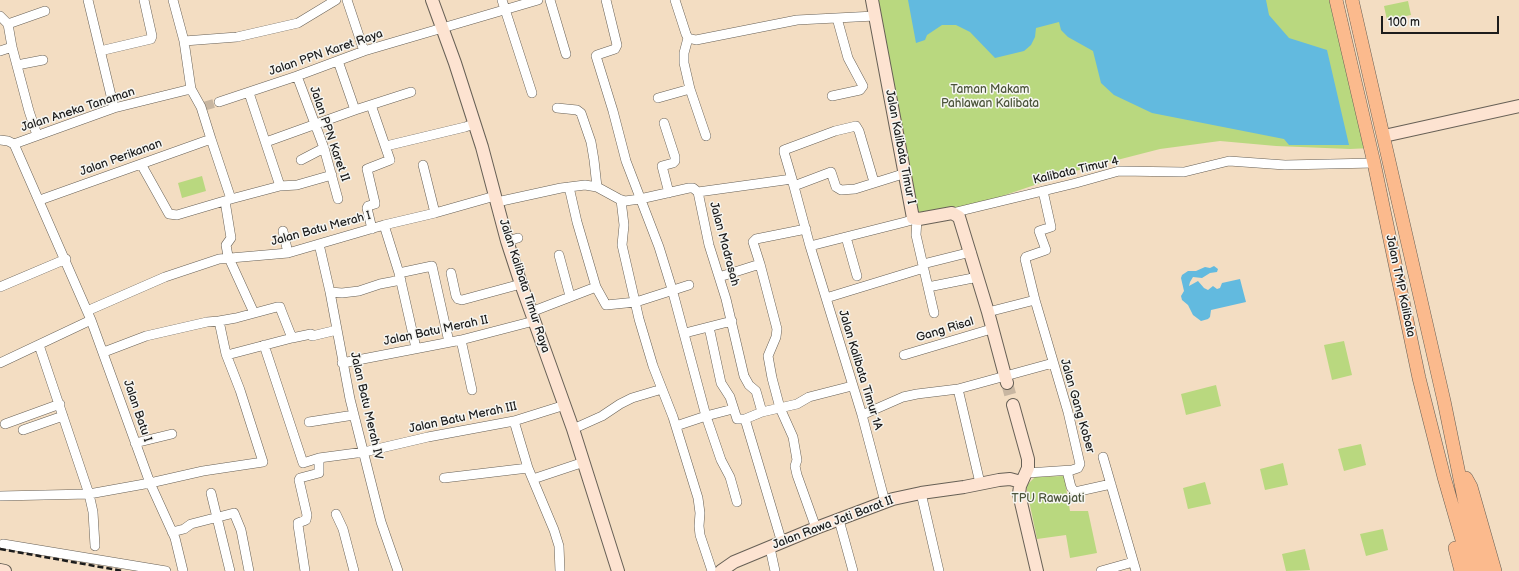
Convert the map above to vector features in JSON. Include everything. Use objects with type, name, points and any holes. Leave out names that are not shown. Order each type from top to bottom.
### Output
[{"type":"main road","name":"Jalan TMP Kalibata","points":[[1336,0],[1374,163],[1418,371],[1444,477],[1471,571]]},
{"type":"main road","name":"Jalan TMP Kalibata","points":[[1352,0],[1384,136],[1468,518],[1482,571]]},
{"type":"main road","points":[[1456,460],[1471,487],[1495,571]]},
{"type":"main road","points":[[1444,477],[1443,488],[1446,513],[1461,571]]},
{"type":"street","points":[[88,0],[114,108]]},
{"type":"street","points":[[100,51],[151,39],[152,36],[144,0]]},
{"type":"street","points":[[173,0],[184,40],[191,89],[203,106],[228,200],[231,238],[226,245],[226,249],[229,259],[254,313]]},
{"type":"street","points":[[184,40],[237,37],[298,23],[336,0]]},
{"type":"street","points":[[347,0],[364,51]]},
{"type":"street","name":"Jalan Kalibata Timur Raya","points":[[432,0],[474,124],[496,199],[513,239],[521,284],[565,405],[618,571]]},
{"type":"street","points":[[502,0],[532,94]]},
{"type":"street","name":"Jalan PPN Karet Raya","points":[[219,102],[249,93],[364,51],[538,0]]},
{"type":"street","points":[[550,0],[566,54]]},
{"type":"street","points":[[606,0],[617,45],[615,49],[597,54],[596,56],[626,161],[659,247],[672,289],[706,416],[721,460],[730,477],[737,502]]},
{"type":"street","points":[[675,0],[688,38],[683,58],[690,89],[706,136]]},
{"type":"street","name":"Jalan Kalibata Timur I","points":[[872,0],[906,173],[912,215],[916,219],[952,213]]},
{"type":"street","points":[[8,24],[45,11]]},
{"type":"street","points":[[0,16],[8,24],[12,47],[37,136]]},
{"type":"street","points":[[688,38],[696,40],[796,20],[874,16]]},
{"type":"street","points":[[832,96],[860,90],[862,88],[848,58],[838,18]]},
{"type":"street","points":[[0,51],[12,47]]},
{"type":"street","points":[[17,65],[43,60]]},
{"type":"street","points":[[338,61],[355,110]]},
{"type":"street","name":"Jalan PPN Karet II","points":[[297,76],[316,124],[338,199]]},
{"type":"street","name":"Jalan Aneka Tanaman","points":[[0,140],[8,141],[14,144],[114,108],[191,89]]},
{"type":"street","points":[[658,98],[690,89]]},
{"type":"street","points":[[266,142],[355,110],[411,92]]},
{"type":"street","points":[[249,93],[280,186]]},
{"type":"street","points":[[371,105],[390,161],[367,169],[375,203],[367,208],[372,228]]},
{"type":"street","points":[[1384,136],[1519,106]]},
{"type":"street","points":[[557,108],[577,110],[581,113],[591,142],[596,188]]},
{"type":"street","points":[[664,123],[676,158],[673,163],[662,166],[669,193]]},
{"type":"street","points":[[386,146],[474,124]]},
{"type":"street","name":"Jalan Kalibata Timur 1A","points":[[874,182],[859,131],[856,126],[835,131],[784,150],[810,246],[862,415],[885,502]]},
{"type":"street","name":"Jalan Perikanan","points":[[40,200],[211,139]]},
{"type":"street","name":"Jalan Batu I","points":[[14,144],[88,311],[150,483],[172,532],[183,571]]},
{"type":"street","points":[[301,160],[324,148]]},
{"type":"street","name":"Kalibata Timur 4","points":[[952,213],[1119,171],[1184,172],[1229,161],[1285,165],[1374,163]]},
{"type":"street","points":[[141,164],[162,204],[169,214],[177,215],[280,186],[297,185],[332,175]]},
{"type":"street","points":[[422,165],[435,213]]},
{"type":"street","points":[[698,192],[793,182],[828,172],[831,172],[836,187],[841,190],[855,189],[906,173]]},
{"type":"street","name":"Jalan Madrasah","points":[[496,199],[585,185],[596,188],[621,200],[640,199],[689,188],[698,192],[709,245],[732,321],[744,376],[749,385],[756,391],[762,412]]},
{"type":"street","points":[[569,187],[577,222],[596,286],[606,305],[636,302],[672,289],[689,285]]},
{"type":"street","name":"Jalan Gang Kober","points":[[1043,191],[1051,227],[1039,231],[1046,250],[1026,257],[1025,260],[1035,300],[1068,412],[1080,461],[1078,468],[1067,471]]},
{"type":"street","name":"Jalan Batu Merah I","points":[[88,311],[165,277],[219,259],[288,253],[372,228],[496,199]]},
{"type":"street","points":[[621,200],[624,225],[622,245],[647,347],[676,426],[698,498],[700,535],[712,571]]},
{"type":"street","points":[[952,213],[959,217],[971,252],[1005,379]]},
{"type":"street","points":[[810,246],[916,219],[916,235],[934,313]]},
{"type":"street","points":[[384,225],[400,276],[416,348]]},
{"type":"street","points":[[806,229],[755,240],[753,242],[777,329],[768,362],[780,408],[793,437],[797,475],[816,528]]},
{"type":"street","points":[[283,231],[288,253]]},
{"type":"street","points":[[846,237],[857,276]]},
{"type":"street","name":"Jalan Batu Merah IV","points":[[319,244],[330,292],[342,363],[354,415],[382,522],[398,571]]},
{"type":"street","points":[[826,298],[971,252]]},
{"type":"street","points":[[559,255],[570,296]]},
{"type":"street","points":[[0,287],[66,259]]},
{"type":"street","points":[[719,276],[760,264]]},
{"type":"street","points":[[330,292],[342,293],[359,291],[432,266],[449,342]]},
{"type":"street","points":[[451,273],[456,296],[458,299],[462,300],[521,284]]},
{"type":"street","points":[[928,287],[978,277]]},
{"type":"street","name":"Jalan Batu Merah II","points":[[342,363],[461,340],[532,316],[570,296],[596,286]]},
{"type":"street","points":[[988,312],[993,312],[1035,300]]},
{"type":"street","points":[[104,352],[146,336],[206,322],[219,322],[280,307],[292,338]]},
{"type":"street","points":[[0,363],[91,320]]},
{"type":"street","points":[[685,333],[732,321]]},
{"type":"street","points":[[0,496],[89,494],[150,483],[203,471],[263,462],[240,390],[227,356],[219,322]]},
{"type":"street","points":[[709,327],[721,383],[730,397],[737,419],[745,419],[762,412],[797,404],[809,397],[852,386]]},
{"type":"street","name":"Gang Risal","points":[[904,356],[988,330],[992,327]]},
{"type":"street","points":[[227,356],[292,338],[311,334],[312,336],[337,330]]},
{"type":"street","points":[[461,340],[472,390]]},
{"type":"street","points":[[39,344],[89,494],[95,546]]},
{"type":"street","name":"Jalan Batu Merah III","points":[[264,345],[304,463],[319,458],[364,452],[428,437],[514,421],[565,405]]},
{"type":"street","points":[[862,415],[903,397],[958,389],[1003,377],[1005,379],[1053,363]]},
{"type":"street","points":[[573,429],[602,416],[632,398],[662,389]]},
{"type":"street","points":[[958,389],[980,483]]},
{"type":"street","points":[[5,424],[60,404]]},
{"type":"street","points":[[1013,405],[1028,459],[1019,494],[1037,571]]},
{"type":"street","points":[[676,426],[733,409]]},
{"type":"street","points":[[309,422],[354,415]]},
{"type":"street","points":[[23,430],[63,416]]},
{"type":"street","points":[[745,419],[782,543]]},
{"type":"street","points":[[514,421],[528,468],[554,530],[559,546],[560,571]]},
{"type":"street","points":[[135,443],[172,434]]},
{"type":"street","points":[[1101,571],[1135,567],[1103,457]]},
{"type":"street","points":[[305,571],[298,523],[306,520],[307,515],[299,480],[300,478],[318,473],[319,458]]},
{"type":"street","points":[[533,479],[584,462]]},
{"type":"street","points":[[444,478],[528,468]]},
{"type":"street","points":[[1024,478],[1067,471],[1070,487],[1075,492],[1111,484]]},
{"type":"street","name":"Jalan Rawa Jati Barat II","points":[[721,571],[734,562],[816,528],[885,502],[921,493],[1006,479],[1024,478]]},
{"type":"street","points":[[921,493],[939,571]]},
{"type":"street","points":[[211,494],[230,571]]},
{"type":"street","points":[[172,532],[184,529],[190,524],[234,513],[241,530],[249,571]]},
{"type":"street","points":[[336,514],[342,529],[354,571]]},
{"type":"street","points":[[839,520],[853,571]]},
{"type":"street","points":[[3,544],[166,571]]},
{"type":"street","points":[[770,548],[775,571]]},
{"type":"street","points":[[0,570],[5,571]]},
{"type":"green space","name":"Taman Makam Pahlawan Kalibata","points":[[873,0],[1336,0],[1371,148],[1350,149],[1276,146],[1220,141],[1160,149],[1082,169],[952,213],[917,219]]},
{"type":"green space","points":[[1408,1],[1411,15],[1387,20],[1384,6]]},
{"type":"green space","points":[[202,176],[206,191],[182,198],[178,183]]},
{"type":"green space","points":[[1344,341],[1352,375],[1332,380],[1324,345]]},
{"type":"green space","points":[[1216,385],[1221,406],[1186,415],[1181,394]]},
{"type":"green space","points":[[1361,444],[1366,465],[1344,471],[1338,449]]},
{"type":"green space","points":[[1283,463],[1288,485],[1265,490],[1260,469]]},
{"type":"green space","name":"TPU Rawajati","points":[[1064,476],[1070,511],[1088,511],[1097,553],[1070,558],[1066,535],[1037,539],[1026,486],[1035,477]]},
{"type":"green space","points":[[1205,482],[1211,504],[1188,509],[1183,488]]},
{"type":"green space","points":[[1383,529],[1388,550],[1366,556],[1360,534]]},
{"type":"green space","points":[[1305,549],[1310,570],[1286,571],[1282,554]]},
{"type":"water","points":[[908,0],[1266,0],[1269,15],[1289,38],[1327,50],[1349,145],[1289,145],[1284,139],[1152,113],[1114,95],[1101,83],[1093,51],[1068,37],[1061,30],[1059,22],[1036,28],[1035,37],[1031,45],[1024,51],[995,58],[970,32],[956,25],[942,25],[927,35],[925,40],[916,43]]},
{"type":"water","points":[[1214,266],[1218,269],[1217,272],[1210,273],[1202,278],[1193,277],[1189,286],[1198,281],[1208,290],[1213,286],[1217,289],[1220,288],[1222,283],[1240,279],[1246,302],[1211,310],[1210,317],[1201,321],[1193,315],[1188,305],[1182,300],[1181,296],[1184,291],[1181,278],[1182,275],[1188,271],[1196,271],[1205,267],[1210,268]]},
{"type":"tunnel","points":[[205,106],[219,102]]},
{"type":"tunnel","points":[[1007,383],[1013,405]]},
{"type":"railway","points":[[0,549],[123,571]]}]
